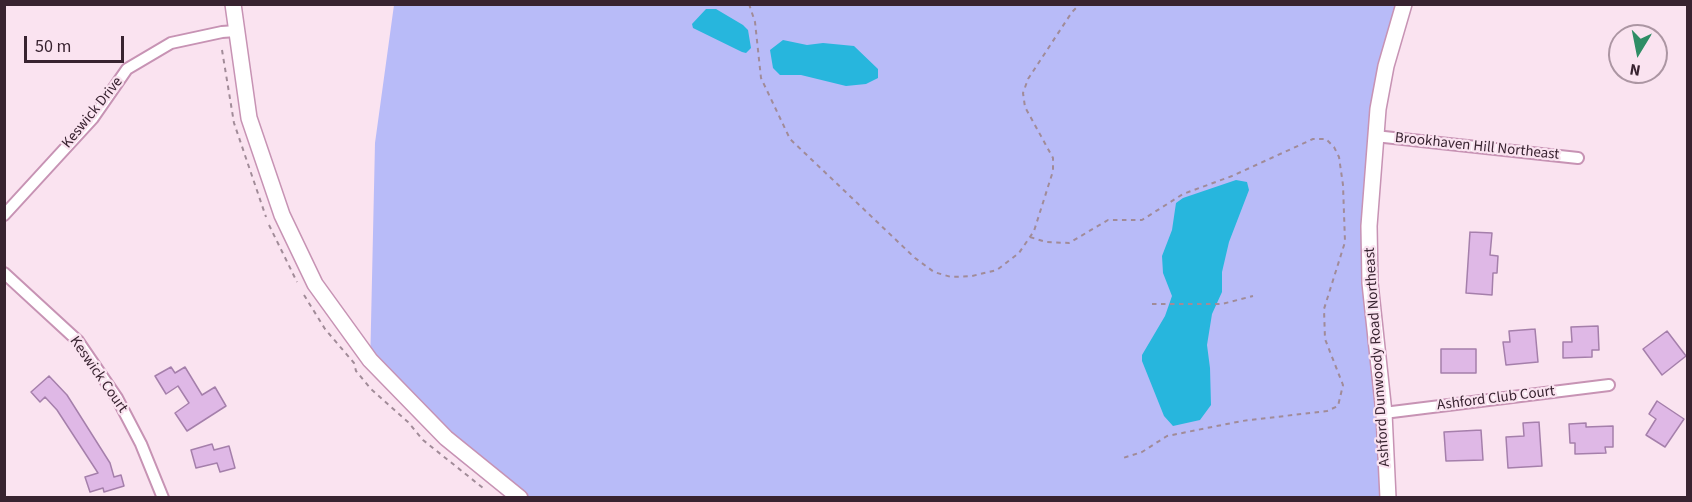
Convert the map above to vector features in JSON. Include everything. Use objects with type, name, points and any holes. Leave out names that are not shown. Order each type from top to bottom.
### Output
[{"type":"main road","points":[[232,4],[249,118],[282,215],[315,284],[370,360],[446,438],[520,498]]},
{"type":"main road","name":"Ashford Dunwoody Road Northeast","points":[[1388,498],[1384,413],[1370,283],[1369,226],[1375,136],[1386,66],[1404,4]]},
{"type":"street","name":"Keswick Drive","points":[[4,215],[93,118],[128,69],[171,43],[236,31]]},
{"type":"street","name":"Brookhaven Hill Northeast","points":[[1375,136],[1578,158]]},
{"type":"street","name":"Keswick Court","points":[[4,273],[78,341],[117,398],[155,474],[163,498]]},
{"type":"street","name":"Ashford Club Court","points":[[1384,413],[1609,385]]},
{"type":"path","points":[[749,4],[755,22],[761,78],[790,139],[915,258],[934,272],[951,277],[972,276],[997,270],[1019,253],[1030,237],[1053,171],[1053,158],[1025,107],[1023,93],[1028,79],[1072,12],[1080,4]]},
{"type":"path","points":[[1030,237],[1046,242],[1068,243],[1108,220],[1142,220],[1183,194],[1232,176],[1313,139],[1326,139],[1334,147],[1339,157],[1343,185],[1345,242],[1324,309],[1325,339],[1343,385],[1338,406],[1327,411],[1242,421],[1167,436],[1142,452],[1123,458]]},
{"type":"path","points":[[1152,304],[1222,304],[1254,296]]},
{"type":"shaded area","points":[[394,5],[1399,5],[1387,34],[1371,271],[1385,497],[513,497],[460,461],[370,369],[375,143]]},
{"type":"shaded area","points":[[706,9],[716,9],[743,25],[748,30],[751,48],[746,53],[742,52],[693,28],[692,24]]},
{"type":"shaded area","points":[[783,40],[807,45],[823,43],[854,46],[878,69],[878,78],[866,84],[846,86],[801,75],[780,75],[773,68],[770,50]]},
{"type":"shaded area","points":[[1236,180],[1247,182],[1249,190],[1229,242],[1222,272],[1222,292],[1212,314],[1207,345],[1211,405],[1200,420],[1173,426],[1164,416],[1142,361],[1142,355],[1165,316],[1172,296],[1163,273],[1162,256],[1172,230],[1176,203],[1183,198]]},
{"type":"building","points":[[1470,232],[1492,233],[1490,255],[1498,256],[1497,273],[1493,273],[1492,295],[1466,293]]},
{"type":"building","points":[[1598,326],[1599,350],[1592,350],[1592,357],[1563,358],[1563,342],[1572,342],[1571,327]]},
{"type":"building","points":[[1535,329],[1538,362],[1506,365],[1503,342],[1510,342],[1509,331]]},
{"type":"building","points":[[1667,331],[1686,356],[1662,375],[1643,349]]},
{"type":"building","points":[[1441,349],[1476,349],[1476,373],[1441,373]]},
{"type":"building","points":[[171,367],[175,373],[185,367],[202,395],[215,387],[226,406],[187,431],[175,413],[189,403],[178,386],[166,394],[155,376]]},
{"type":"building","points":[[49,376],[67,395],[110,463],[114,477],[121,475],[124,486],[104,492],[103,488],[90,492],[85,477],[98,473],[57,410],[45,397],[40,402],[31,392]]},
{"type":"building","points":[[1657,401],[1684,419],[1665,447],[1646,435],[1656,419],[1649,414]]},
{"type":"building","points":[[1539,422],[1542,466],[1508,468],[1506,437],[1524,436],[1523,423]]},
{"type":"building","points":[[1586,423],[1586,427],[1613,426],[1613,447],[1605,447],[1606,453],[1575,454],[1575,443],[1570,443],[1569,424]]},
{"type":"building","points":[[1481,430],[1483,460],[1446,461],[1444,432]]},
{"type":"building","points":[[212,444],[214,450],[229,446],[235,468],[220,472],[217,463],[196,468],[191,450]]}]
